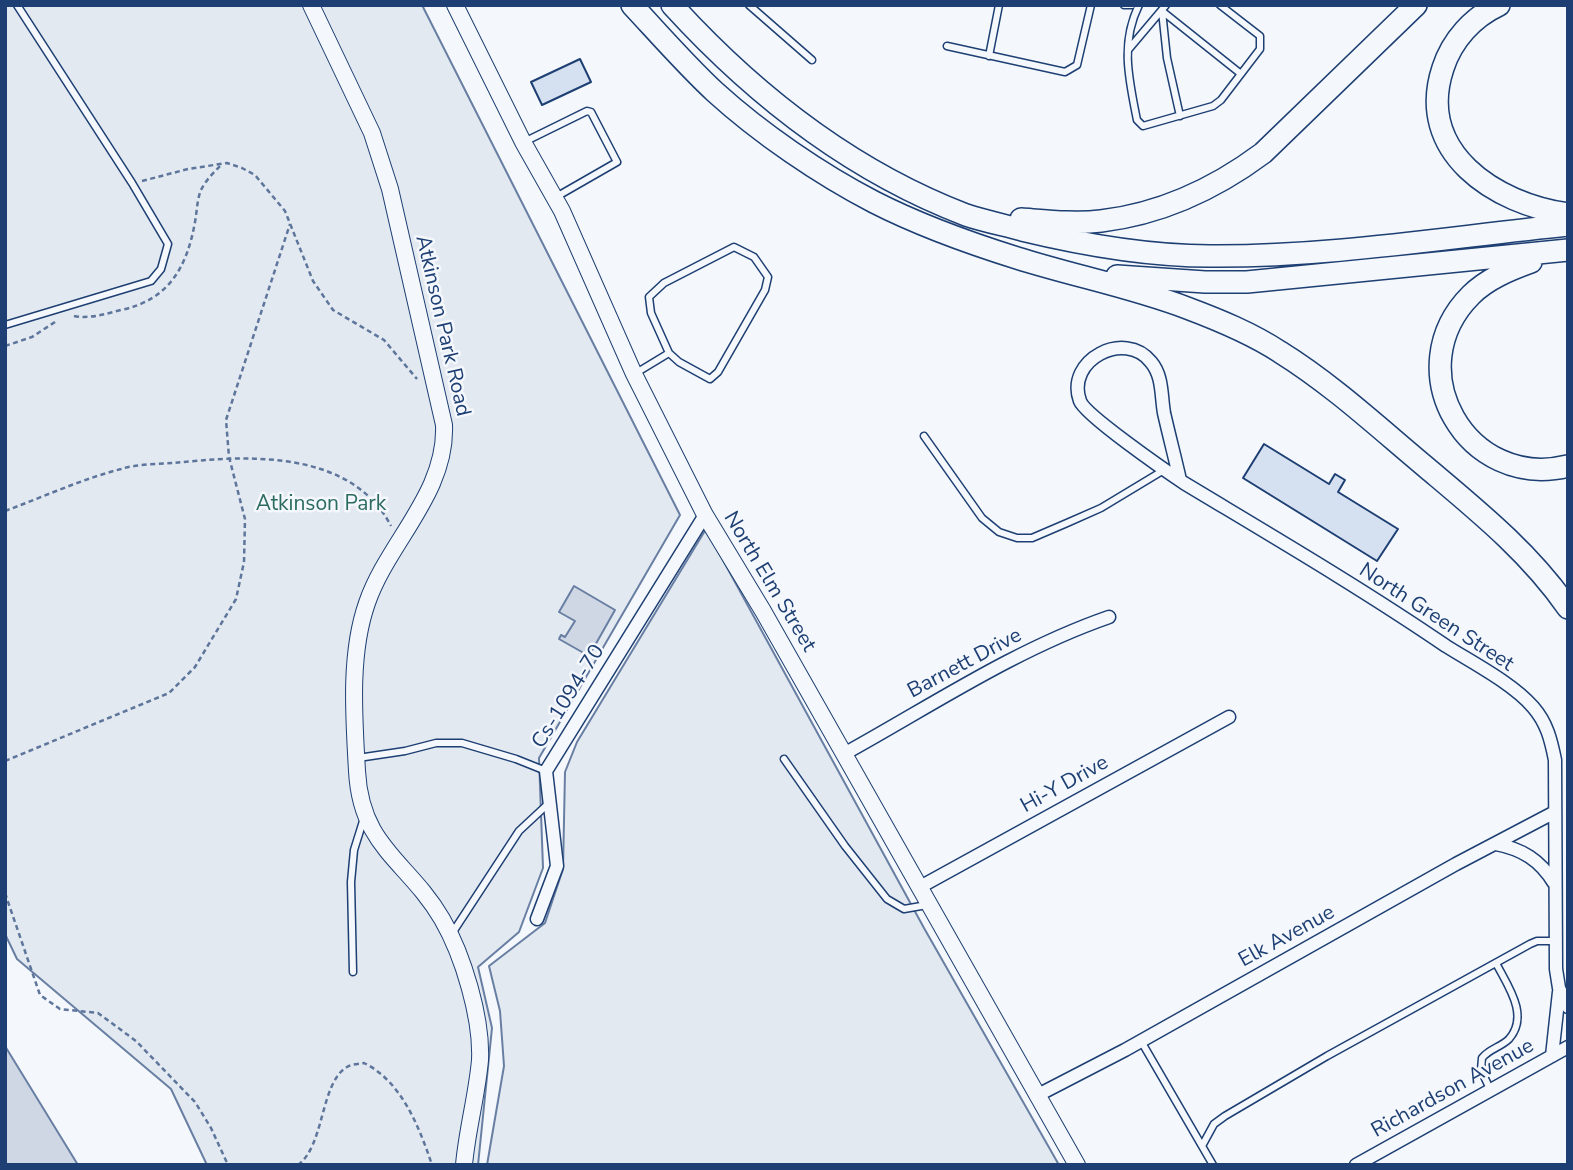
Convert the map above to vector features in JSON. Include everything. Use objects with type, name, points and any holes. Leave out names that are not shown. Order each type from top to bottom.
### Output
[{"type":"highway","points":[[632,5],[713,90],[744,117],[810,163],[874,202],[950,234],[1007,254],[1185,307],[1242,331],[1278,351],[1313,374],[1500,531],[1528,559],[1568,608]]},
{"type":"highway","points":[[672,5],[753,86],[835,148],[968,215],[1064,240],[1160,254],[1208,256],[1305,253],[1568,225]]},
{"type":"highway","points":[[1321,97],[1402,5]]},
{"type":"highway","points":[[968,215],[1069,222],[1101,221],[1170,204],[1206,189],[1237,172],[1263,153],[1416,5]]},
{"type":"highway","points":[[1499,5],[1477,19],[1460,36],[1447,56],[1440,79],[1438,102],[1441,125],[1457,157],[1474,175],[1493,189],[1527,205],[1568,214]]},
{"type":"highway","points":[[1077,273],[1163,280],[1247,282],[1568,251]]},
{"type":"highway","points":[[1568,251],[1509,270],[1471,295],[1451,323],[1440,370],[1447,404],[1457,424],[1479,449],[1498,461],[1519,468],[1552,470],[1568,466]]},
{"type":"street","name":"Atkinson Park Road","points":[[311,5],[372,133],[390,189],[425,350],[442,412],[444,439],[439,465],[428,491],[368,600],[359,632],[356,663],[357,773],[365,814],[377,838],[425,894],[442,919],[475,1007],[480,1035],[480,1062],[464,1165]]},
{"type":"street","name":"North Elm Street","points":[[455,5],[523,142],[555,198],[634,374],[705,515],[763,611],[1077,1165]]},
{"type":"street","name":"North Green Street","points":[[1180,481],[1159,378],[1151,362],[1137,351],[1122,347],[1105,350],[1090,361],[1082,373],[1078,388],[1080,403],[1107,427],[1180,481],[1423,630],[1529,703],[1544,721],[1551,738],[1555,760],[1555,884],[1559,988],[1552,1056]]},
{"type":"street","name":"Cs-1094-70","points":[[537,919],[556,866],[546,771],[705,515]]},
{"type":"street","name":"Barnett Drive","points":[[844,754],[972,679],[1076,629],[1110,617]]},
{"type":"street","name":"Hi-Y Drive","points":[[920,887],[1229,717]]},
{"type":"street","name":"Elk Avenue","points":[[1038,1096],[1555,812]]},
{"type":"street","points":[[1496,844],[1526,853],[1547,871],[1555,884]]},
{"type":"street","name":"North Green Street","points":[[1559,988],[1568,1007]]},
{"type":"street","name":"Richardson Avenue","points":[[1356,1165],[1568,1047]]},
{"type":"lane","points":[[5,325],[151,281],[161,269],[169,244],[17,5]]},
{"type":"lane","points":[[749,5],[812,60]]},
{"type":"lane","points":[[989,56],[999,5]]},
{"type":"lane","points":[[947,46],[1065,72],[1077,65],[1091,5]]},
{"type":"lane","points":[[1124,5],[1132,5]]},
{"type":"lane","points":[[1139,5],[1130,24],[1126,52],[1133,103],[1139,124],[1143,126],[1213,106],[1221,100],[1260,49],[1262,42],[1259,36],[1220,5]]},
{"type":"lane","points":[[1126,52],[1164,8]]},
{"type":"lane","points":[[1164,8],[1241,74]]},
{"type":"lane","points":[[1164,8],[1167,58],[1180,116]]},
{"type":"lane","points":[[523,142],[589,110],[617,158],[613,165],[555,198]]},
{"type":"lane","points":[[734,247],[754,257],[768,277],[765,290],[718,372],[710,379],[679,362],[669,353],[651,313],[649,297],[664,283],[734,247]]},
{"type":"lane","points":[[634,374],[669,353]]},
{"type":"lane","points":[[924,436],[982,518],[999,531],[1017,538],[1032,538],[1101,508],[1164,470]]},
{"type":"lane","points":[[357,758],[436,743],[462,743],[546,771]]},
{"type":"lane","points":[[784,759],[845,846],[887,899],[904,909],[929,905]]},
{"type":"lane","points":[[450,937],[519,831],[550,803]]},
{"type":"lane","points":[[353,972],[351,882],[354,850],[365,814]]},
{"type":"lane","points":[[1202,1146],[1214,1124],[1225,1116],[1327,1056],[1537,941],[1556,941]]},
{"type":"lane","points":[[1491,1091],[1481,1070],[1482,1058],[1511,1036],[1517,1019],[1514,998],[1496,963]]},
{"type":"lane","points":[[1141,1041],[1213,1165]]},
{"type":"path","points":[[132,184],[188,169],[227,163],[255,176],[285,211],[313,282],[333,310],[384,340],[418,380]]},
{"type":"path","points":[[5,761],[169,693],[195,667],[236,599],[244,562],[245,519],[229,457],[226,420],[290,224]]},
{"type":"path","points":[[5,511],[123,468],[229,457],[308,464],[349,480],[384,512],[399,541]]},
{"type":"path","points":[[5,893],[40,995],[60,1009],[98,1013],[136,1041],[195,1102],[211,1128],[228,1165]]},
{"type":"path","points":[[298,1165],[304,1160],[314,1141],[337,1077],[348,1066],[363,1063],[387,1078],[404,1101],[432,1165]]},
{"type":"green space","name":"Atkinson Park","points":[[5,5],[422,5],[680,515],[539,758],[543,868],[519,932],[478,967],[492,1028],[478,1165],[207,1165],[171,1089],[17,959],[5,934]]},
{"type":"green space","points":[[706,529],[924,928],[1059,1165],[487,1165],[504,1066],[500,1011],[489,966],[545,923],[563,869],[565,772],[577,742]]},
{"type":"shaded area","points":[[574,586],[615,610],[589,656],[559,639],[561,635],[565,637],[575,621],[559,612]]},
{"type":"shaded area","points":[[5,1046],[78,1165],[5,1165]]},
{"type":"building","points":[[580,59],[591,82],[542,105],[531,82]]},
{"type":"building","points":[[1264,444],[1329,484],[1335,474],[1345,480],[1338,492],[1398,529],[1377,561],[1243,478]]}]
